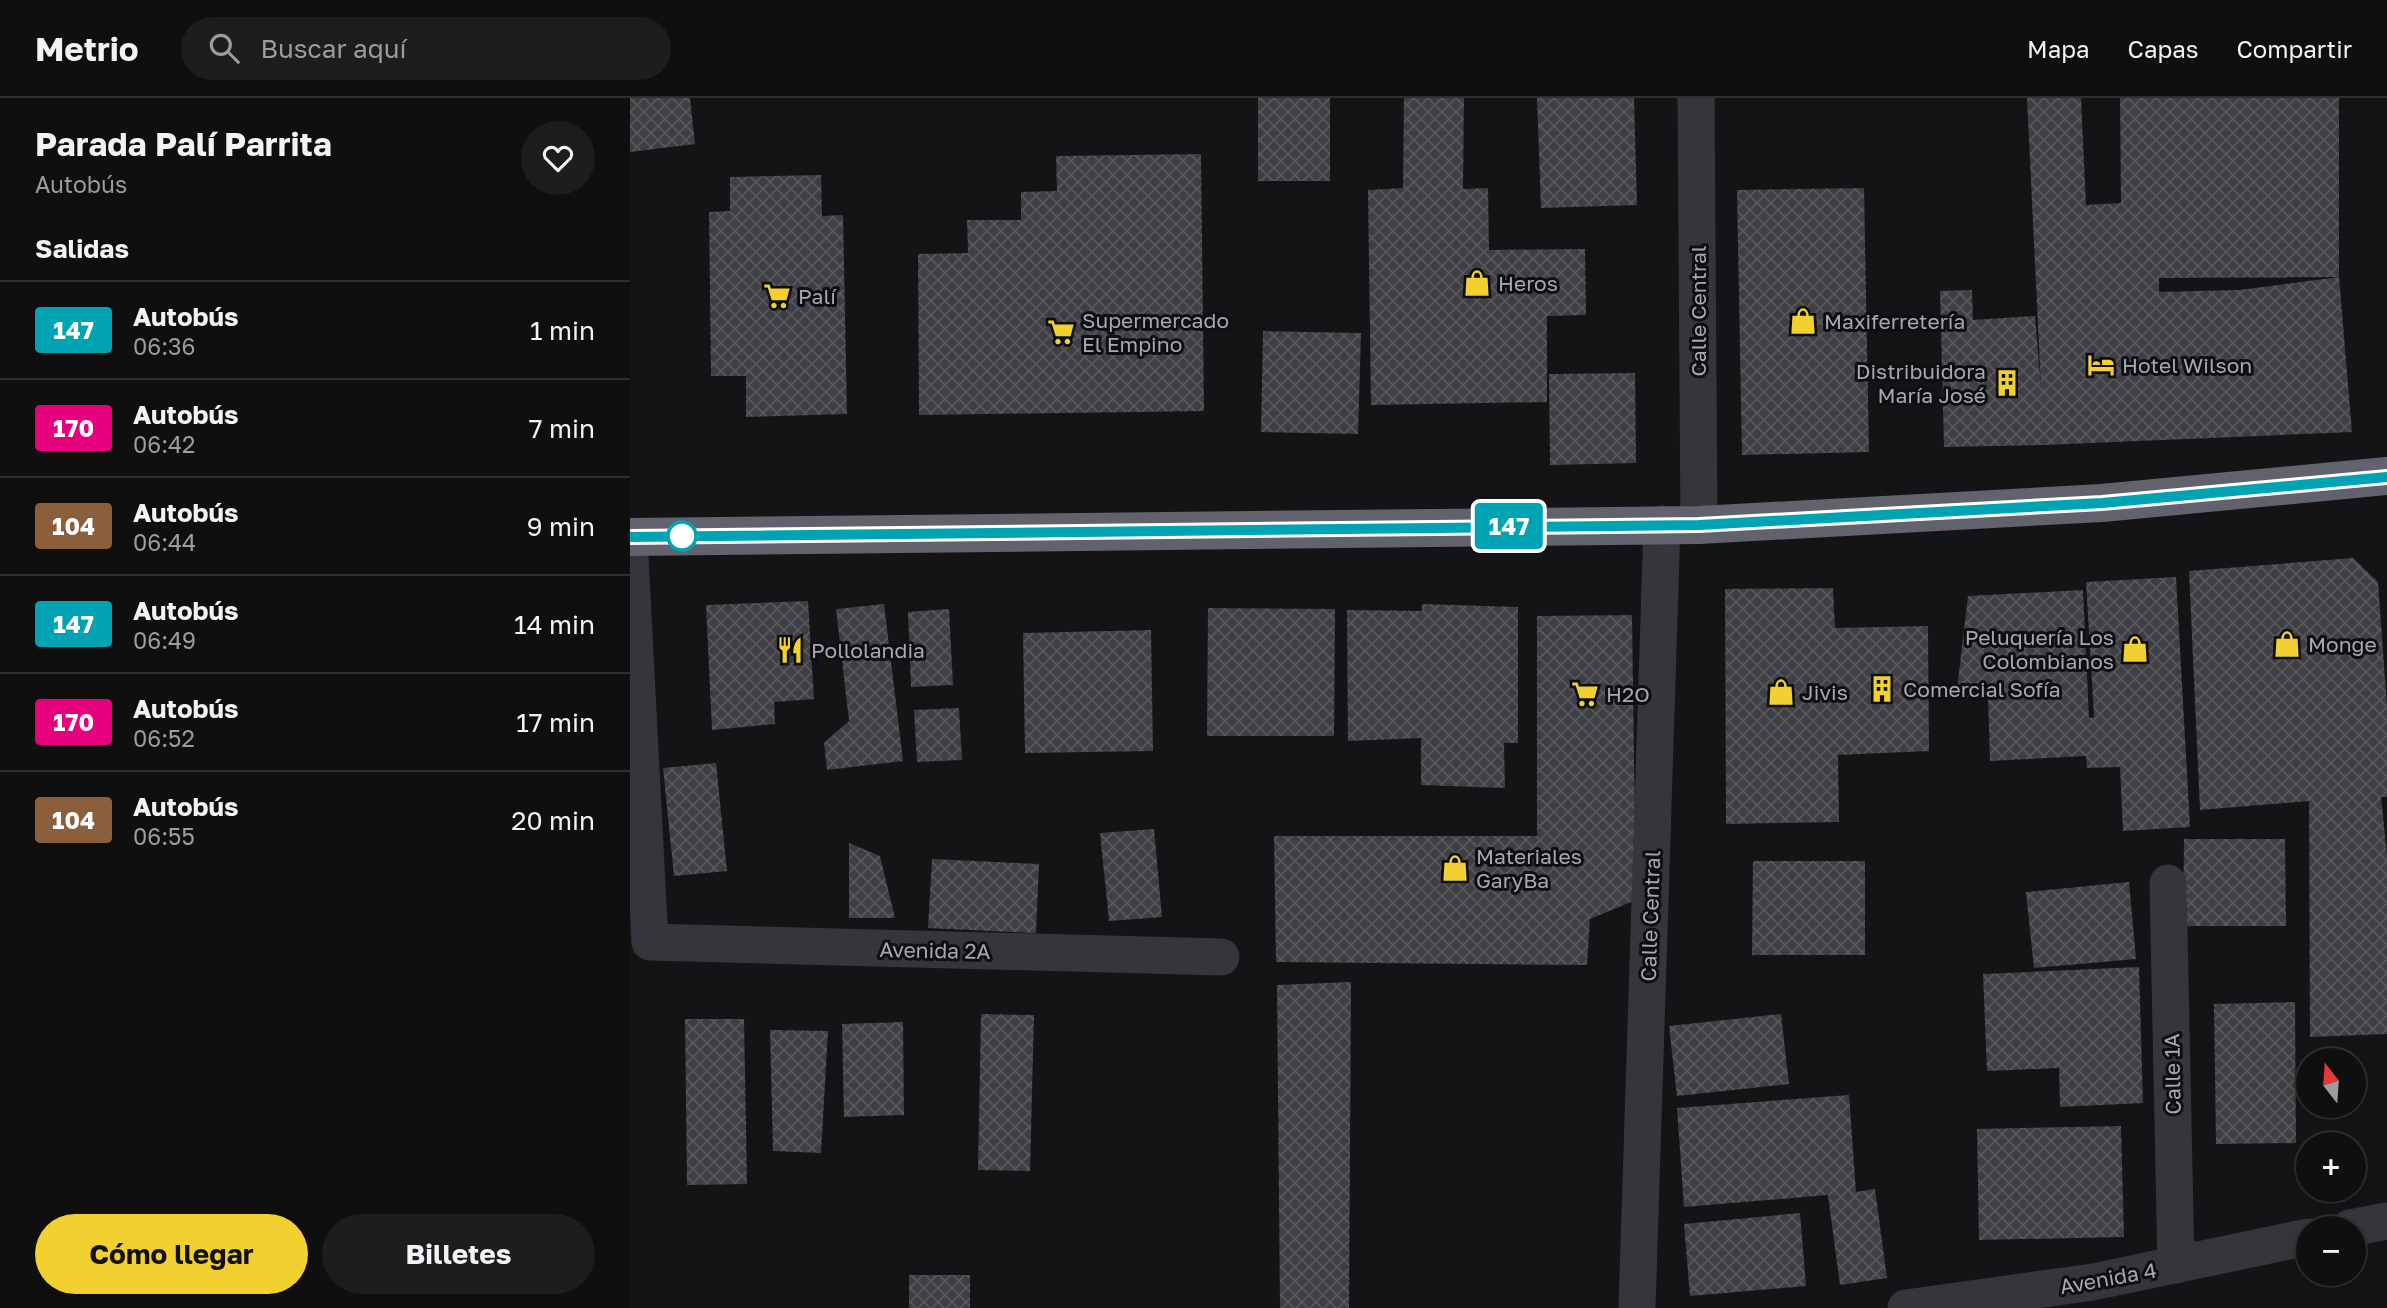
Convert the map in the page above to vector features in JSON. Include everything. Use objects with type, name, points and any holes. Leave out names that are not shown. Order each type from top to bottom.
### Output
[{"type":"highway","points":[[630,537],[1681,525],[2102,503],[2387,477]]},
{"type":"street","name":"Calle Central","points":[[1637,1308],[1681,525],[1696,98]]},
{"type":"street","name":"Avenida 2A","points":[[630,558],[650,942],[1220,957]]},
{"type":"street","name":"Calle 1A","points":[[2168,883],[2176,1265]]},
{"type":"street","points":[[2366,1225],[2387,1221]]},
{"type":"street","name":"Avenida 4","points":[[1906,1308],[2093,1295],[2176,1265],[2296,1240]]},
{"type":"building","points":[[630,98],[690,98],[695,144],[630,152]]},
{"type":"building","points":[[1258,98],[1330,98],[1330,181],[1258,181]]},
{"type":"building","name":"Heros","points":[[1404,98],[1464,98],[1463,189],[1488,188],[1489,250],[1585,249],[1586,315],[1547,316],[1547,402],[1371,405],[1368,190],[1403,188]]},
{"type":"building","points":[[1537,98],[1634,98],[1637,205],[1541,208]]},
{"type":"building","points":[[2027,98],[2081,98],[2086,205],[2121,203],[2120,98],[2339,98],[2339,277],[2352,432],[1944,447],[1940,291],[1972,290],[1973,320],[2035,316],[2041,388]],"holes":[[[2339,277],[2239,290],[2159,292],[2159,278]]]},
{"type":"building","name":"Supermercado El Empino","points":[[1201,154],[1204,411],[919,415],[918,254],[968,253],[967,220],[1021,220],[1021,192],[1057,191],[1056,156]]},
{"type":"building","name":"Palí","points":[[821,175],[822,216],[843,215],[847,414],[746,417],[746,376],[711,376],[709,212],[730,211],[730,177]]},
{"type":"building","name":"Maxiferretería","points":[[1864,188],[1869,452],[1742,455],[1737,190]]},
{"type":"building","points":[[1263,331],[1361,333],[1358,434],[1261,432]]},
{"type":"building","points":[[1635,373],[1636,463],[1550,465],[1549,374]]},
{"type":"building","name":"Monge","points":[[2353,558],[2378,582],[2387,707],[2387,797],[2381,797],[2387,855],[2387,1034],[2310,1037],[2309,801],[2200,810],[2189,571]]},
{"type":"building","points":[[2176,577],[2190,827],[2123,831],[2120,767],[2087,768],[2086,756],[1990,761],[1988,697],[1956,698],[1968,596],[2083,590],[2089,718],[2094,717],[2086,582]]},
{"type":"building","name":"Jivis","points":[[1833,588],[1835,628],[1928,626],[1929,751],[1838,755],[1839,822],[1726,824],[1725,589]]},
{"type":"building","points":[[808,601],[814,699],[774,702],[775,724],[712,730],[706,605]]},
{"type":"building","points":[[884,604],[903,761],[827,770],[824,743],[849,721],[836,609]]},
{"type":"building","points":[[1422,604],[1518,607],[1518,743],[1504,743],[1505,788],[1421,785],[1421,738],[1348,741],[1347,610],[1422,611]]},
{"type":"building","points":[[1208,608],[1335,609],[1334,736],[1207,736]]},
{"type":"building","points":[[949,609],[953,685],[911,687],[908,612]]},
{"type":"building","name":"Materiales GaryBa","points":[[1632,615],[1636,900],[1590,919],[1587,965],[1276,962],[1274,836],[1537,836],[1537,616]]},
{"type":"building","points":[[1151,630],[1153,751],[1025,753],[1023,633]]},
{"type":"building","points":[[959,708],[962,760],[917,762],[914,710]]},
{"type":"building","points":[[716,763],[727,871],[674,876],[663,768]]},
{"type":"building","points":[[1154,829],[1162,917],[1109,921],[1100,833]]},
{"type":"building","points":[[2184,839],[2285,839],[2286,926],[2183,926]]},
{"type":"building","points":[[849,843],[880,856],[895,918],[849,918]]},
{"type":"building","points":[[932,859],[1039,864],[1036,933],[928,928]]},
{"type":"building","points":[[1753,861],[1865,861],[1865,955],[1752,955]]},
{"type":"building","points":[[2129,882],[2136,959],[2034,968],[2026,892]]},
{"type":"building","points":[[2139,967],[2143,1103],[2060,1107],[2059,1068],[1987,1071],[1983,974]]},
{"type":"building","points":[[1351,982],[1349,1308],[1280,1308],[1277,985]]},
{"type":"building","points":[[2295,1002],[2296,1143],[2216,1144],[2214,1004]]},
{"type":"building","points":[[981,1014],[1034,1015],[1030,1171],[978,1170]]},
{"type":"building","points":[[1781,1014],[1789,1084],[1677,1096],[1669,1026]]},
{"type":"building","points":[[685,1019],[744,1019],[747,1184],[687,1185]]},
{"type":"building","points":[[903,1022],[904,1115],[844,1117],[842,1024]]},
{"type":"building","points":[[770,1030],[828,1031],[821,1153],[773,1151]]},
{"type":"building","points":[[1849,1095],[1856,1192],[1875,1189],[1887,1278],[1840,1285],[1828,1195],[1684,1207],[1677,1108]]},
{"type":"building","points":[[2121,1126],[2124,1237],[1979,1240],[1977,1129]]},
{"type":"building","points":[[1800,1213],[1806,1286],[1690,1296],[1684,1224]]},
{"type":"building","points":[[909,1275],[970,1275],[970,1308],[909,1308]]},
{"type":"bus line","name":"147","points":[[630,537],[1699,525],[2102,503],[2387,477]]},
{"type":"place","name":"Heros","points":[[1477,283]]},
{"type":"place","name":"Palí","points":[[777,296]]},
{"type":"place","name":"Maxiferretería","points":[[1803,321]]},
{"type":"place","name":"Supermercado El Empino","points":[[1061,332]]},
{"type":"place","name":"Hotel Wilson","points":[[2101,365]]},
{"type":"place","name":"Distribuidora María José","points":[[2007,383]]},
{"type":"place","name":"Monge","points":[[2287,644]]},
{"type":"place","name":"Peluquería Los Colombianos","points":[[2135,649]]},
{"type":"place","name":"Pollolandia","points":[[790,650]]},
{"type":"place","name":"Comercial Sofía","points":[[1882,689]]},
{"type":"place","name":"Jivis","points":[[1781,692]]},
{"type":"place","name":"H2O","points":[[1585,694]]},
{"type":"place","name":"Materiales GaryBa","points":[[1455,868]]}]
